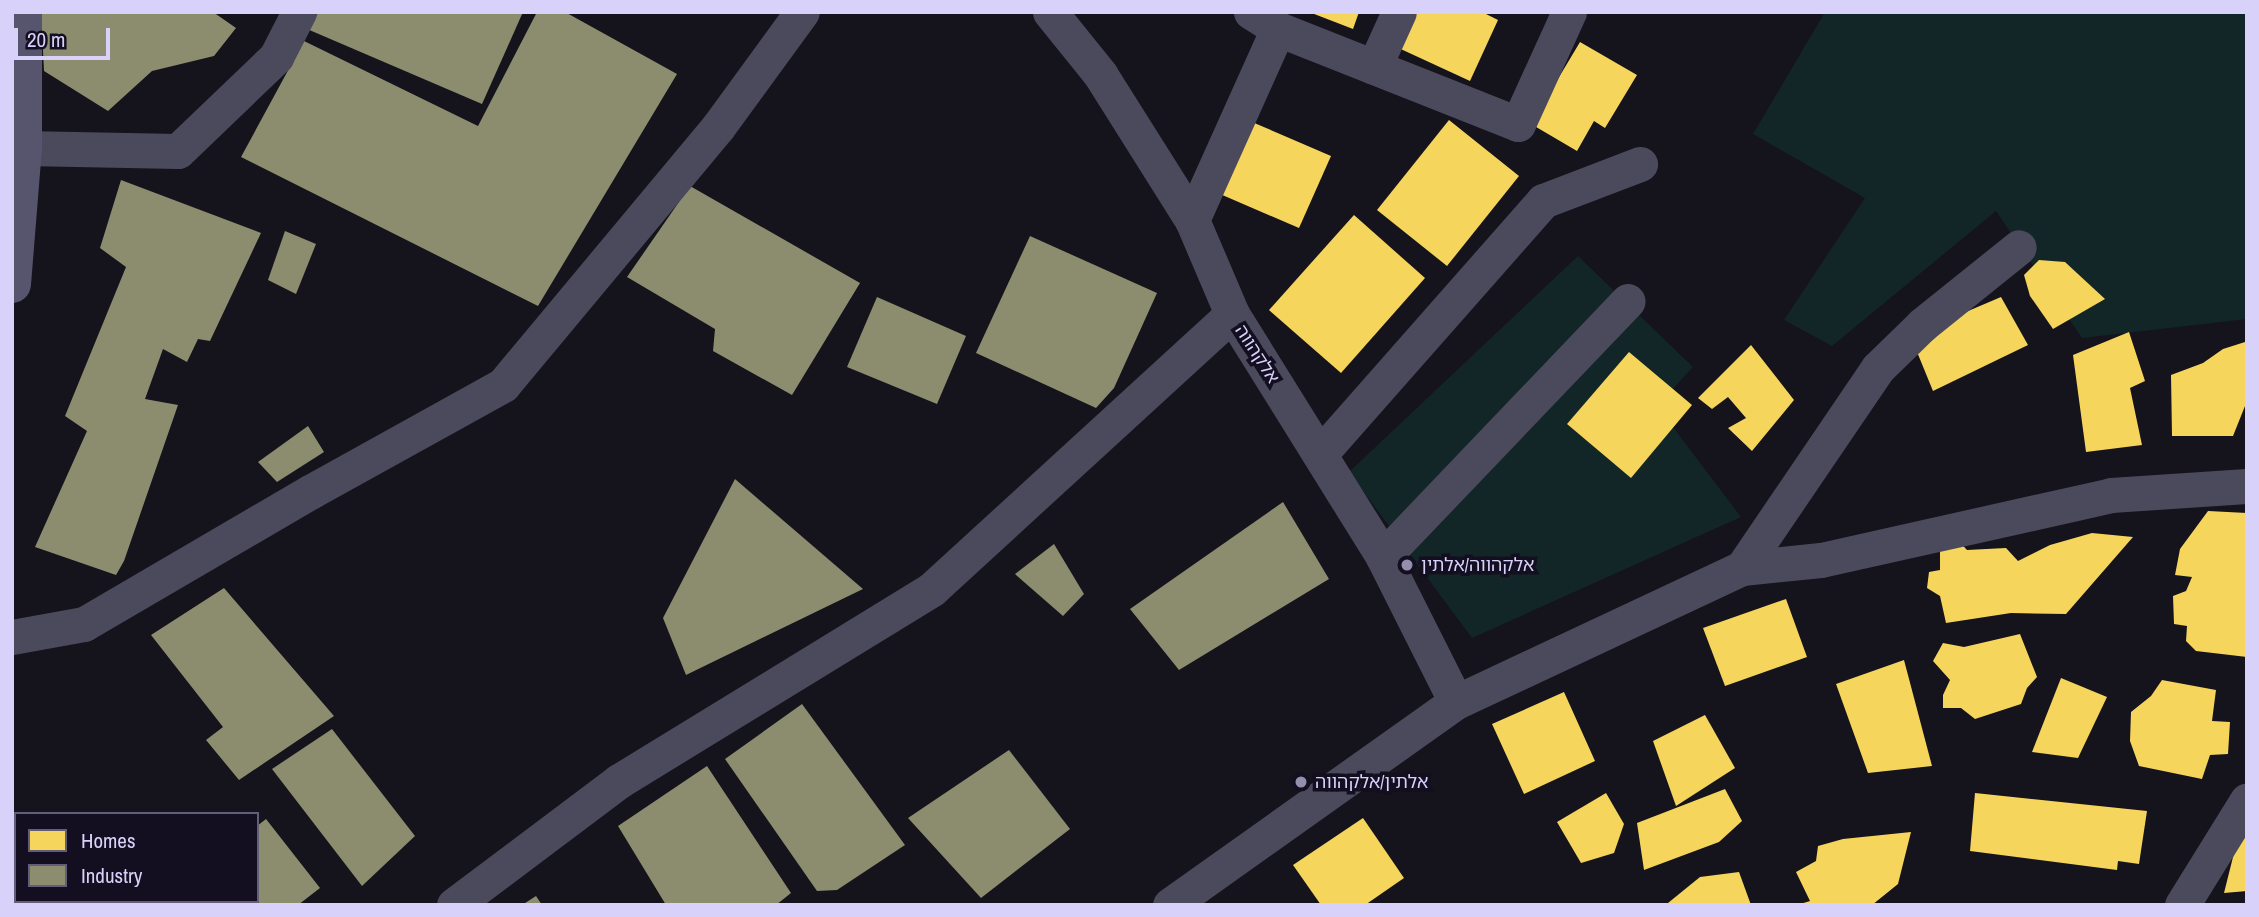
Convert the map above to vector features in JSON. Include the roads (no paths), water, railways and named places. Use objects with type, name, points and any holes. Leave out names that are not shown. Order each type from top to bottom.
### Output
[{"type":"street","points":[[12,284],[23,148],[23,12]]},
{"type":"street","points":[[23,148],[178,151],[276,57],[299,12]]},
{"type":"street","points":[[12,637],[84,624],[310,492],[503,385],[718,127],[802,12]]},
{"type":"street","name":"אלקהווה","points":[[1050,12],[1100,74],[1192,220],[1232,314],[1321,453],[1383,557],[1456,702]]},
{"type":"street","points":[[1374,67],[1399,12]]},
{"type":"street","points":[[1192,220],[1264,20],[1518,124],[1569,12]]},
{"type":"street","points":[[1321,453],[1543,201],[1640,164]]},
{"type":"street","points":[[1742,568],[1878,368],[1922,325],[2019,247]]},
{"type":"street","points":[[1383,557],[1628,301]]},
{"type":"street","points":[[454,905],[619,781],[932,589],[1232,314]]},
{"type":"street","points":[[1170,905],[1456,702],[1742,568],[1821,560],[2111,495],[2247,486]]},
{"type":"street","points":[[2182,905],[2247,800]]},
{"type":"place","name":"אלקהווה/אלתין","points":[[1407,565]]},
{"type":"place","name":"אלתין/אלקהווה","points":[[1301,782]]}]
